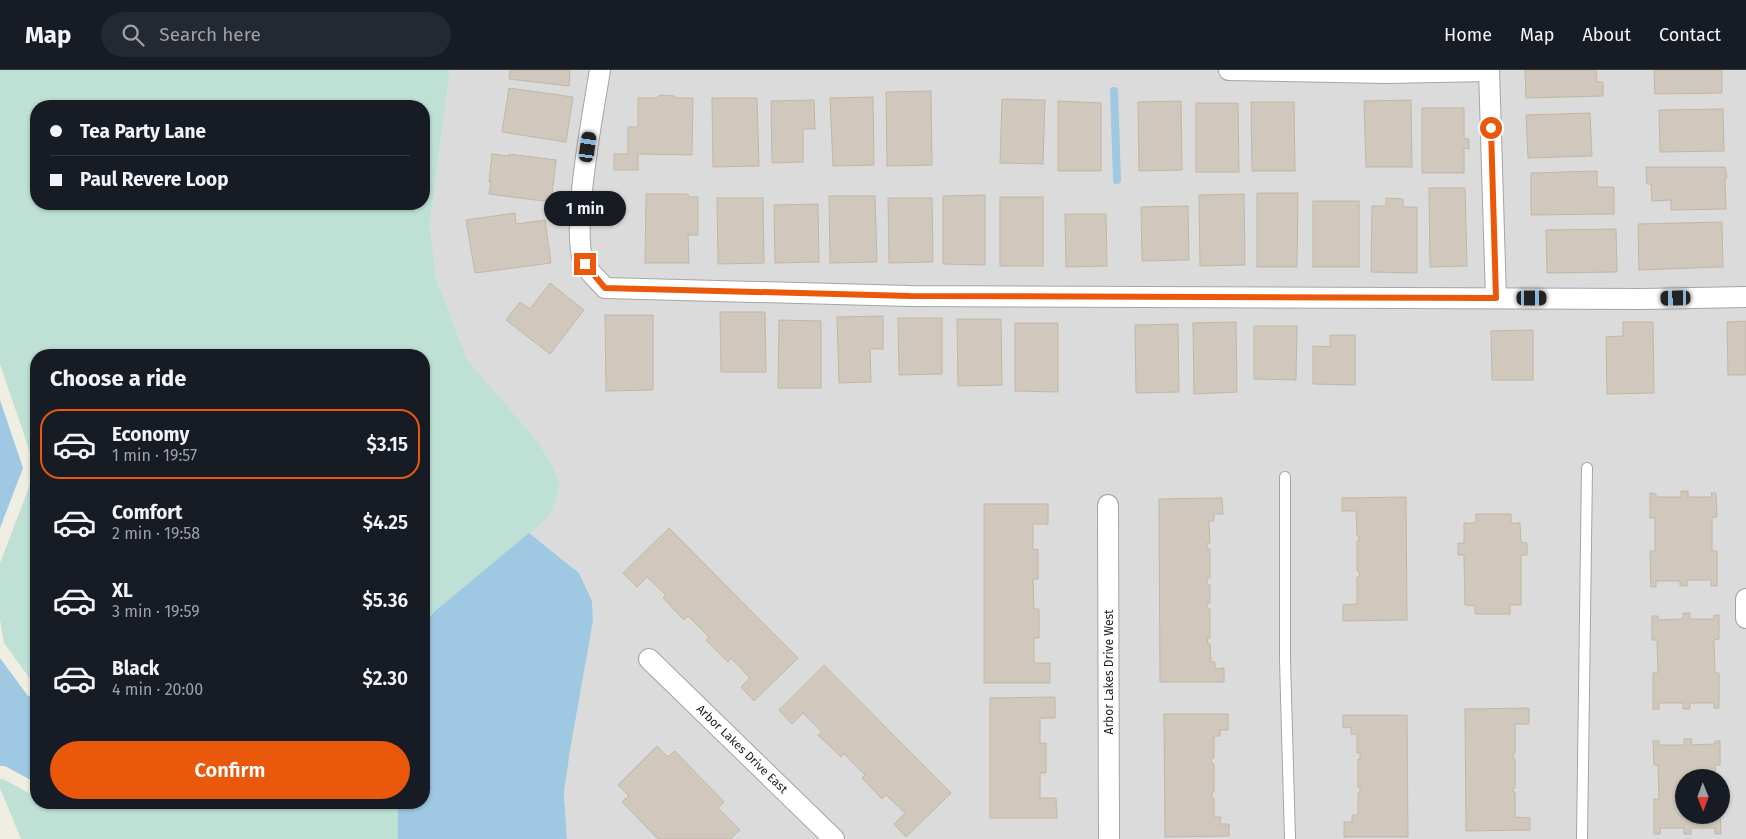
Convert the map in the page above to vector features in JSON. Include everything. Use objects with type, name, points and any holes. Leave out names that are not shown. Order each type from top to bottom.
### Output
[{"type":"street","points":[[600,70],[586,166],[579,237],[585,264],[605,288],[910,296],[1642,299],[1746,297]]},
{"type":"street","points":[[1229,70],[1386,73],[1489,70],[1496,298]]},
{"type":"street","name":"Arbor Lakes Drive West","points":[[1108,506],[1109,839]]},
{"type":"street","points":[[1746,599],[1746,618]]},
{"type":"street","name":"Arbor Lakes Drive East","points":[[649,659],[834,839]]},
{"type":"lane","points":[[1582,839],[1586,468]]},
{"type":"lane","points":[[1284,477],[1285,660],[1290,839]]},
{"type":"shaded area","points":[[0,70],[450,70],[430,224],[436,278],[467,359],[539,443],[552,465],[560,486],[553,511],[539,526],[430,617],[430,349],[30,349],[30,452],[0,364]]},
{"type":"shaded area","points":[[450,70],[1746,70],[1746,839],[567,839],[564,793],[593,621],[592,601],[579,573],[529,533],[539,526],[553,511],[560,486],[552,465],[539,443],[467,359],[436,278],[430,224]]},
{"type":"shaded area","points":[[0,400],[23,468],[0,528]]},
{"type":"shaded area","points":[[30,484],[30,679],[4,643],[0,620],[0,563]]},
{"type":"shaded area","points":[[529,533],[579,573],[592,601],[593,621],[564,793],[567,839],[398,839],[398,809],[430,809],[430,617]]},
{"type":"shaded area","points":[[0,658],[28,696],[30,696],[30,780],[5,766],[0,766]]},
{"type":"shaded area","points":[[0,779],[3,779],[30,794],[30,809],[398,809],[398,839],[21,839],[0,788]]},
{"type":"building","points":[[510,70],[570,70],[569,86],[509,79]]},
{"type":"building","points":[[1525,70],[1596,70],[1597,82],[1603,82],[1603,96],[1526,98]]},
{"type":"building","points":[[1654,70],[1722,70],[1722,93],[1655,94]]},
{"type":"building","points":[[509,88],[573,97],[566,142],[502,132]]},
{"type":"building","points":[[931,91],[932,165],[887,166],[886,92]]},
{"type":"building","points":[[660,95],[674,96],[676,98],[693,98],[692,155],[638,154],[638,170],[614,170],[614,154],[628,154],[628,127],[638,127],[638,98],[657,98]]},
{"type":"building","points":[[873,97],[874,165],[833,166],[830,98]]},
{"type":"building","points":[[712,98],[757,98],[759,166],[713,167]]},
{"type":"building","points":[[1002,99],[1045,100],[1043,164],[1000,163]]},
{"type":"building","points":[[814,100],[815,129],[803,129],[803,162],[772,163],[771,101]]},
{"type":"building","points":[[1411,100],[1412,167],[1366,167],[1364,101]]},
{"type":"building","points":[[1058,101],[1101,103],[1101,171],[1058,171]]},
{"type":"building","points":[[1181,101],[1182,170],[1139,171],[1138,102]]},
{"type":"building","points":[[1251,102],[1294,102],[1295,171],[1252,171]]},
{"type":"building","points":[[1196,103],[1238,103],[1239,172],[1196,172]]},
{"type":"building","points":[[1422,108],[1464,108],[1464,139],[1469,139],[1469,149],[1464,148],[1464,173],[1422,173]]},
{"type":"building","points":[[1723,109],[1724,151],[1660,152],[1659,110]]},
{"type":"building","points":[[1590,113],[1592,156],[1528,158],[1526,115]]},
{"type":"building","points":[[492,154],[509,156],[509,154],[556,160],[551,202],[489,194]]},
{"type":"building","points":[[1646,167],[1725,167],[1727,177],[1725,180],[1726,209],[1671,210],[1671,200],[1652,201],[1651,184],[1647,184]]},
{"type":"building","points":[[1597,171],[1597,187],[1614,187],[1614,214],[1531,215],[1531,173]]},
{"type":"building","points":[[1429,188],[1465,188],[1467,266],[1430,267]]},
{"type":"building","points":[[1257,193],[1298,193],[1297,267],[1257,267]]},
{"type":"building","points":[[646,194],[688,194],[689,197],[698,197],[698,235],[688,235],[689,263],[645,263]]},
{"type":"building","points":[[1244,194],[1245,265],[1200,266],[1199,195]]},
{"type":"building","points":[[985,195],[985,265],[943,264],[943,196]]},
{"type":"building","points":[[829,196],[875,196],[877,262],[830,263]]},
{"type":"building","points":[[1000,197],[1043,197],[1043,266],[1000,266]]},
{"type":"building","points":[[717,198],[763,198],[764,263],[718,264]]},
{"type":"building","points":[[888,198],[932,198],[933,262],[889,263]]},
{"type":"building","points":[[1386,198],[1403,199],[1403,207],[1417,207],[1417,273],[1371,272],[1372,206],[1386,206]]},
{"type":"building","points":[[1313,201],[1359,201],[1359,267],[1313,267]]},
{"type":"building","points":[[818,204],[819,262],[775,263],[774,205]]},
{"type":"building","points":[[1188,206],[1189,260],[1142,261],[1141,207]]},
{"type":"building","points":[[515,213],[516,224],[545,220],[551,263],[475,273],[466,220]]},
{"type":"building","points":[[1065,214],[1106,214],[1107,266],[1066,267]]},
{"type":"building","points":[[1722,222],[1723,267],[1639,270],[1638,224]]},
{"type":"building","points":[[1616,229],[1617,272],[1547,273],[1546,230]]},
{"type":"building","points":[[550,283],[584,310],[550,354],[506,320],[520,302],[530,309]]},
{"type":"building","points":[[720,312],[765,312],[766,372],[721,372]]},
{"type":"building","points":[[605,315],[653,315],[653,390],[606,391]]},
{"type":"building","points":[[883,316],[883,349],[870,349],[871,382],[839,383],[837,317]]},
{"type":"building","points":[[898,318],[942,318],[942,374],[899,375]]},
{"type":"building","points":[[957,319],[1001,319],[1002,385],[958,386]]},
{"type":"building","points":[[779,320],[821,321],[821,388],[778,388]]},
{"type":"building","points":[[1746,321],[1746,375],[1728,375],[1727,322]]},
{"type":"building","points":[[1236,322],[1237,392],[1194,394],[1193,323]]},
{"type":"building","points":[[1623,322],[1653,322],[1654,393],[1607,394],[1606,337],[1623,336]]},
{"type":"building","points":[[1015,323],[1058,323],[1058,392],[1015,391]]},
{"type":"building","points":[[1178,324],[1179,392],[1136,393],[1135,325]]},
{"type":"building","points":[[1254,326],[1297,326],[1296,380],[1254,379]]},
{"type":"building","points":[[1533,330],[1533,380],[1492,380],[1491,331]]},
{"type":"building","points":[[1330,335],[1355,335],[1355,385],[1313,384],[1313,346],[1330,347]]},
{"type":"building","points":[[1681,491],[1688,491],[1688,497],[1712,497],[1711,493],[1716,493],[1717,517],[1712,517],[1712,551],[1717,551],[1717,586],[1711,586],[1711,580],[1687,580],[1687,586],[1680,586],[1680,581],[1656,581],[1656,587],[1651,587],[1650,551],[1655,551],[1655,518],[1650,518],[1650,493],[1656,494],[1656,497],[1681,497]]},
{"type":"building","points":[[1406,497],[1407,620],[1343,621],[1343,605],[1357,604],[1357,577],[1360,577],[1359,571],[1357,571],[1357,541],[1359,541],[1359,536],[1357,536],[1356,511],[1342,511],[1342,498]]},
{"type":"building","points":[[1222,498],[1223,514],[1214,514],[1214,521],[1209,521],[1210,543],[1207,543],[1207,549],[1210,549],[1210,578],[1207,578],[1207,585],[1210,585],[1210,603],[1207,603],[1207,609],[1210,609],[1210,638],[1207,638],[1208,644],[1210,644],[1211,662],[1215,662],[1215,669],[1224,668],[1224,682],[1160,682],[1159,499]]},
{"type":"building","points":[[984,504],[1048,504],[1048,524],[1033,524],[1033,550],[1038,549],[1038,579],[1033,579],[1034,609],[1039,609],[1039,638],[1034,638],[1034,663],[1050,663],[1050,683],[984,683]]},
{"type":"building","points":[[1476,514],[1511,514],[1511,523],[1520,523],[1521,542],[1527,543],[1527,555],[1521,555],[1521,605],[1510,605],[1510,614],[1475,614],[1475,606],[1465,605],[1464,555],[1458,555],[1458,543],[1464,543],[1464,523],[1476,523]]},
{"type":"building","points":[[669,528],[798,658],[754,701],[741,687],[750,678],[731,658],[728,662],[706,640],[709,637],[688,616],[684,620],[663,598],[666,595],[647,577],[637,587],[623,573]]},
{"type":"building","points":[[1683,613],[1690,613],[1690,619],[1714,619],[1714,615],[1719,615],[1719,639],[1714,640],[1715,673],[1719,673],[1719,708],[1714,708],[1714,703],[1690,703],[1690,709],[1683,709],[1683,703],[1659,703],[1659,709],[1653,709],[1653,673],[1658,673],[1657,640],[1652,640],[1652,616],[1658,616],[1658,620],[1683,619]]},
{"type":"building","points":[[824,665],[951,793],[906,837],[894,824],[905,813],[886,795],[882,799],[862,778],[865,775],[844,754],[841,757],[818,735],[822,732],[803,713],[792,724],[779,710]]},
{"type":"building","points":[[1055,697],[1055,718],[1040,718],[1040,743],[1046,743],[1046,773],[1040,773],[1040,798],[1056,798],[1057,818],[990,818],[990,698]]},
{"type":"building","points":[[1529,708],[1529,724],[1515,724],[1515,754],[1513,754],[1513,758],[1515,759],[1515,788],[1513,788],[1513,792],[1515,792],[1515,817],[1530,818],[1530,830],[1466,831],[1465,709]]},
{"type":"building","points":[[1164,714],[1228,714],[1228,730],[1220,730],[1220,736],[1214,736],[1214,758],[1211,758],[1212,764],[1214,764],[1214,792],[1212,792],[1212,798],[1214,798],[1214,817],[1221,817],[1220,824],[1229,824],[1229,836],[1165,837]]},
{"type":"building","points":[[1343,715],[1407,715],[1408,837],[1344,837],[1344,822],[1352,822],[1352,815],[1358,815],[1358,793],[1360,793],[1360,787],[1358,787],[1358,759],[1360,759],[1360,753],[1357,753],[1357,734],[1351,734],[1351,727],[1343,728]]},
{"type":"building","points":[[1684,739],[1692,739],[1691,745],[1715,744],[1715,741],[1720,741],[1720,765],[1715,765],[1715,769],[1675,769],[1675,824],[1720,824],[1721,834],[1715,834],[1715,828],[1691,828],[1691,834],[1684,834],[1684,828],[1660,828],[1660,834],[1654,834],[1654,799],[1659,799],[1658,765],[1654,765],[1653,741],[1659,741],[1659,745],[1684,745]]},
{"type":"building","points":[[657,746],[668,757],[675,751],[724,802],[718,808],[740,830],[730,839],[658,839],[622,802],[629,796],[618,785]]},
{"type":"waterway","points":[[1114,91],[1117,180]]},
{"type":"route","points":[[585,264],[605,288],[910,296],[1496,298],[1491,128]]}]
